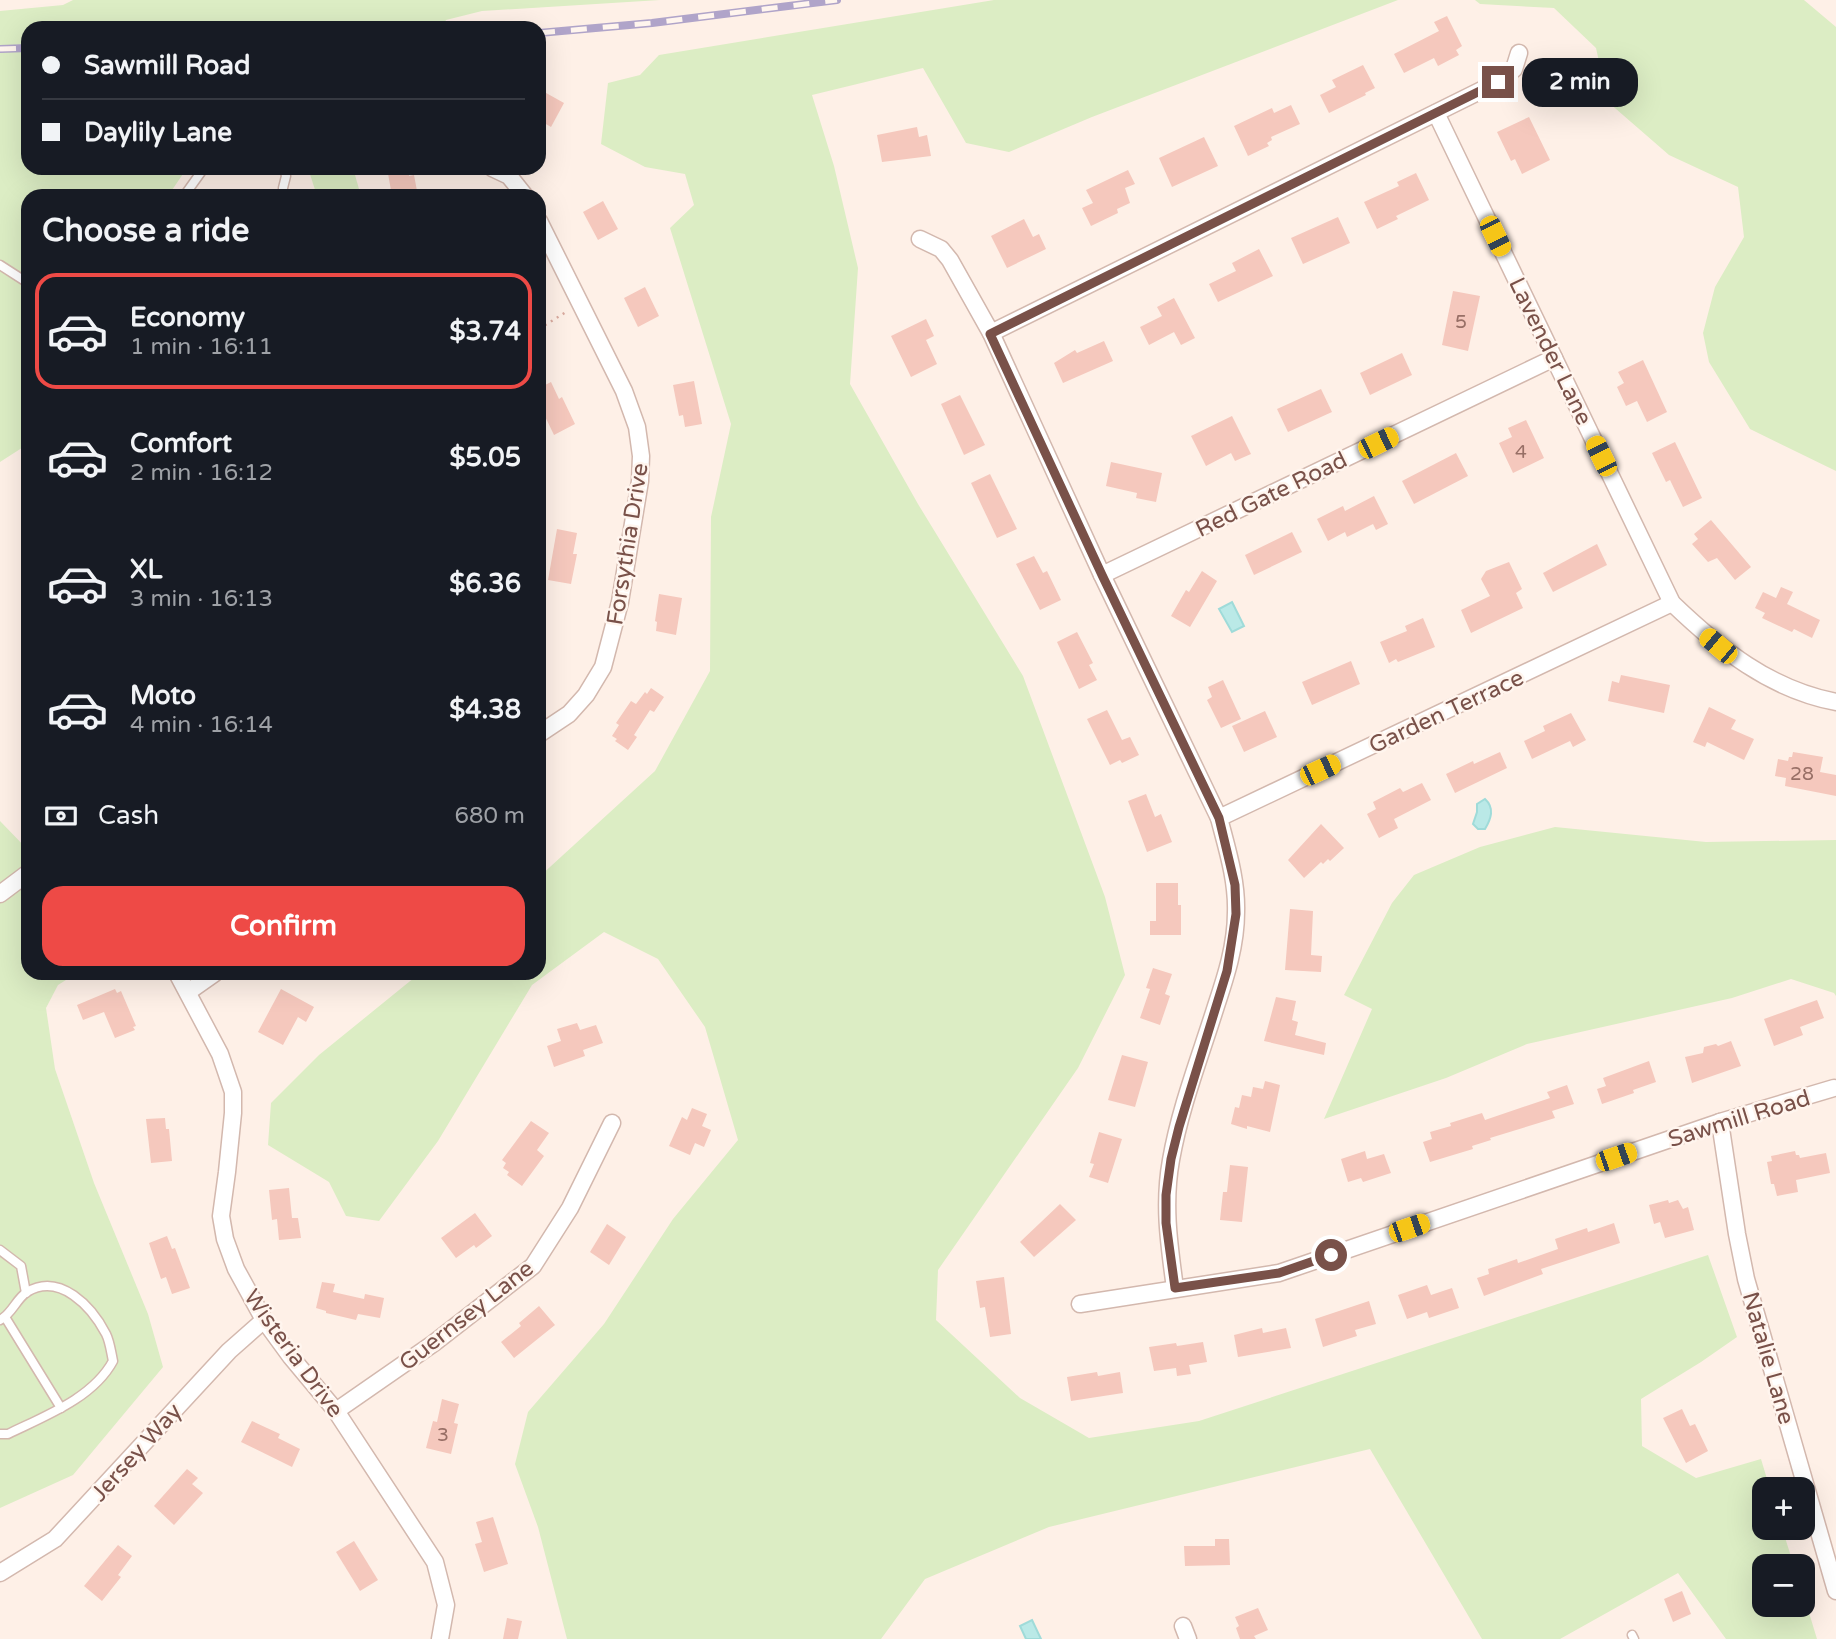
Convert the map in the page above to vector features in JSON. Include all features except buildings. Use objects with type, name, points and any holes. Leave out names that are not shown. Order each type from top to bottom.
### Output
[{"type":"street","points":[[990,334],[1504,78],[1514,69],[1519,54]]},
{"type":"street","name":"Lavender Lane","points":[[1436,113],[1672,603],[1702,632],[1745,665],[1793,691],[1836,702]]},
{"type":"street","points":[[507,175],[519,189]]},
{"type":"street","name":"Forsythia Drive","points":[[546,235],[633,412],[640,444],[640,481],[620,602],[603,667],[586,695],[569,713],[546,729]]},
{"type":"street","points":[[920,239],[941,249],[950,260],[990,334],[1219,818],[1235,885],[1236,914],[1227,971],[1171,1159],[1166,1195],[1166,1223],[1175,1288]]},
{"type":"street","name":"Red Gate Road","points":[[1102,575],[1554,358]]},
{"type":"street","name":"Garden Terrace","points":[[1219,818],[1672,603]]},
{"type":"street","points":[[0,894],[21,878]]},
{"type":"street","name":"Wisteria Drive","points":[[181,980],[220,1054],[233,1092],[221,1216],[225,1239],[236,1269],[264,1320],[336,1411],[435,1562],[446,1605],[440,1639]]},
{"type":"street","points":[[188,992],[205,980]]},
{"type":"street","name":"Sawmill Road","points":[[1080,1304],[1279,1273],[1720,1122],[1834,1088]]},
{"type":"street","name":"Natalie Lane","points":[[1720,1122],[1746,1279],[1836,1591]]},
{"type":"street","name":"Guernsey Lane","points":[[336,1411],[444,1336],[533,1266],[570,1208],[612,1123]]},
{"type":"street","name":"Jersey Way","points":[[0,1573],[55,1539],[229,1351],[264,1320]]},
{"type":"lane","points":[[283,188],[286,175]]},
{"type":"lane","points":[[0,265],[21,278]]},
{"type":"lane","points":[[0,1250],[21,1265],[26,1293]]},
{"type":"lane","points":[[0,1434],[8,1434],[61,1408],[104,1377],[113,1361],[107,1336],[91,1308],[71,1293],[49,1286],[26,1293],[3,1319],[61,1408]]},
{"type":"path","points":[[546,325],[580,304]]},
{"type":"green space","points":[[73,0],[660,0],[482,11],[446,21],[21,21],[21,175],[182,175],[173,189],[21,189],[21,448],[0,462],[0,11],[63,5]]},
{"type":"green space","points":[[994,0],[1398,0],[1092,117],[1009,152],[966,143],[923,68],[812,95],[834,166],[858,268],[850,384],[918,504],[1023,676],[1105,897],[1125,975],[1078,1068],[938,1270],[936,1320],[1020,1398],[1089,1438],[1199,1421],[1708,1255],[1737,1337],[1641,1399],[1642,1446],[1696,1478],[1761,1459],[1766,1477],[1752,1477],[1752,1540],[1786,1540],[1790,1554],[1752,1554],[1752,1617],[1810,1617],[1817,1639],[1726,1639],[1678,1573],[1560,1639],[1482,1639],[1370,1449],[1049,1527],[925,1579],[881,1639],[567,1639],[538,1527],[515,1464],[528,1412],[604,1324],[673,1219],[738,1140],[705,1027],[658,959],[604,932],[546,975],[546,871],[655,771],[710,671],[711,517],[731,424],[670,228],[694,205],[685,174],[645,167],[601,144],[608,83],[640,75],[659,55]]},
{"type":"green space","points":[[1475,0],[1804,0],[1836,27],[1836,471],[1750,429],[1709,362],[1703,333],[1715,287],[1744,237],[1738,187],[1669,155],[1608,102],[1596,48],[1554,8],[1480,4]]},
{"type":"green space","points":[[310,175],[355,175],[359,189],[315,189]]},
{"type":"green space","points":[[0,821],[21,843],[21,980],[66,980],[58,985],[46,1008],[55,1069],[94,1183],[148,1314],[163,1367],[73,1475],[0,1508]]},
{"type":"green space","points":[[1555,827],[1706,842],[1836,840],[1836,996],[1791,979],[1732,998],[1527,1044],[1446,1078],[1324,1119],[1372,1009],[1344,995],[1392,903],[1414,875],[1480,847]]},
{"type":"green space","points":[[411,980],[539,980],[532,985],[438,1141],[379,1221],[346,1216],[329,1182],[268,1145],[271,1103],[319,1055]]},
{"type":"water","points":[[1232,602],[1244,626],[1232,632],[1219,609]]},
{"type":"water","points":[[1485,799],[1490,806],[1490,817],[1485,829],[1478,829],[1473,824],[1477,804]]},
{"type":"water","points":[[1032,1620],[1041,1639],[1026,1639],[1020,1626]]},
{"type":"railway","points":[[546,32],[652,23],[837,0]]},
{"type":"railway","points":[[0,49],[21,48]]},
{"type":"route","points":[[1331,1255],[1279,1273],[1175,1288],[1166,1223],[1166,1195],[1171,1159],[1227,971],[1236,914],[1235,885],[1219,818],[990,334],[1498,82]]}]
